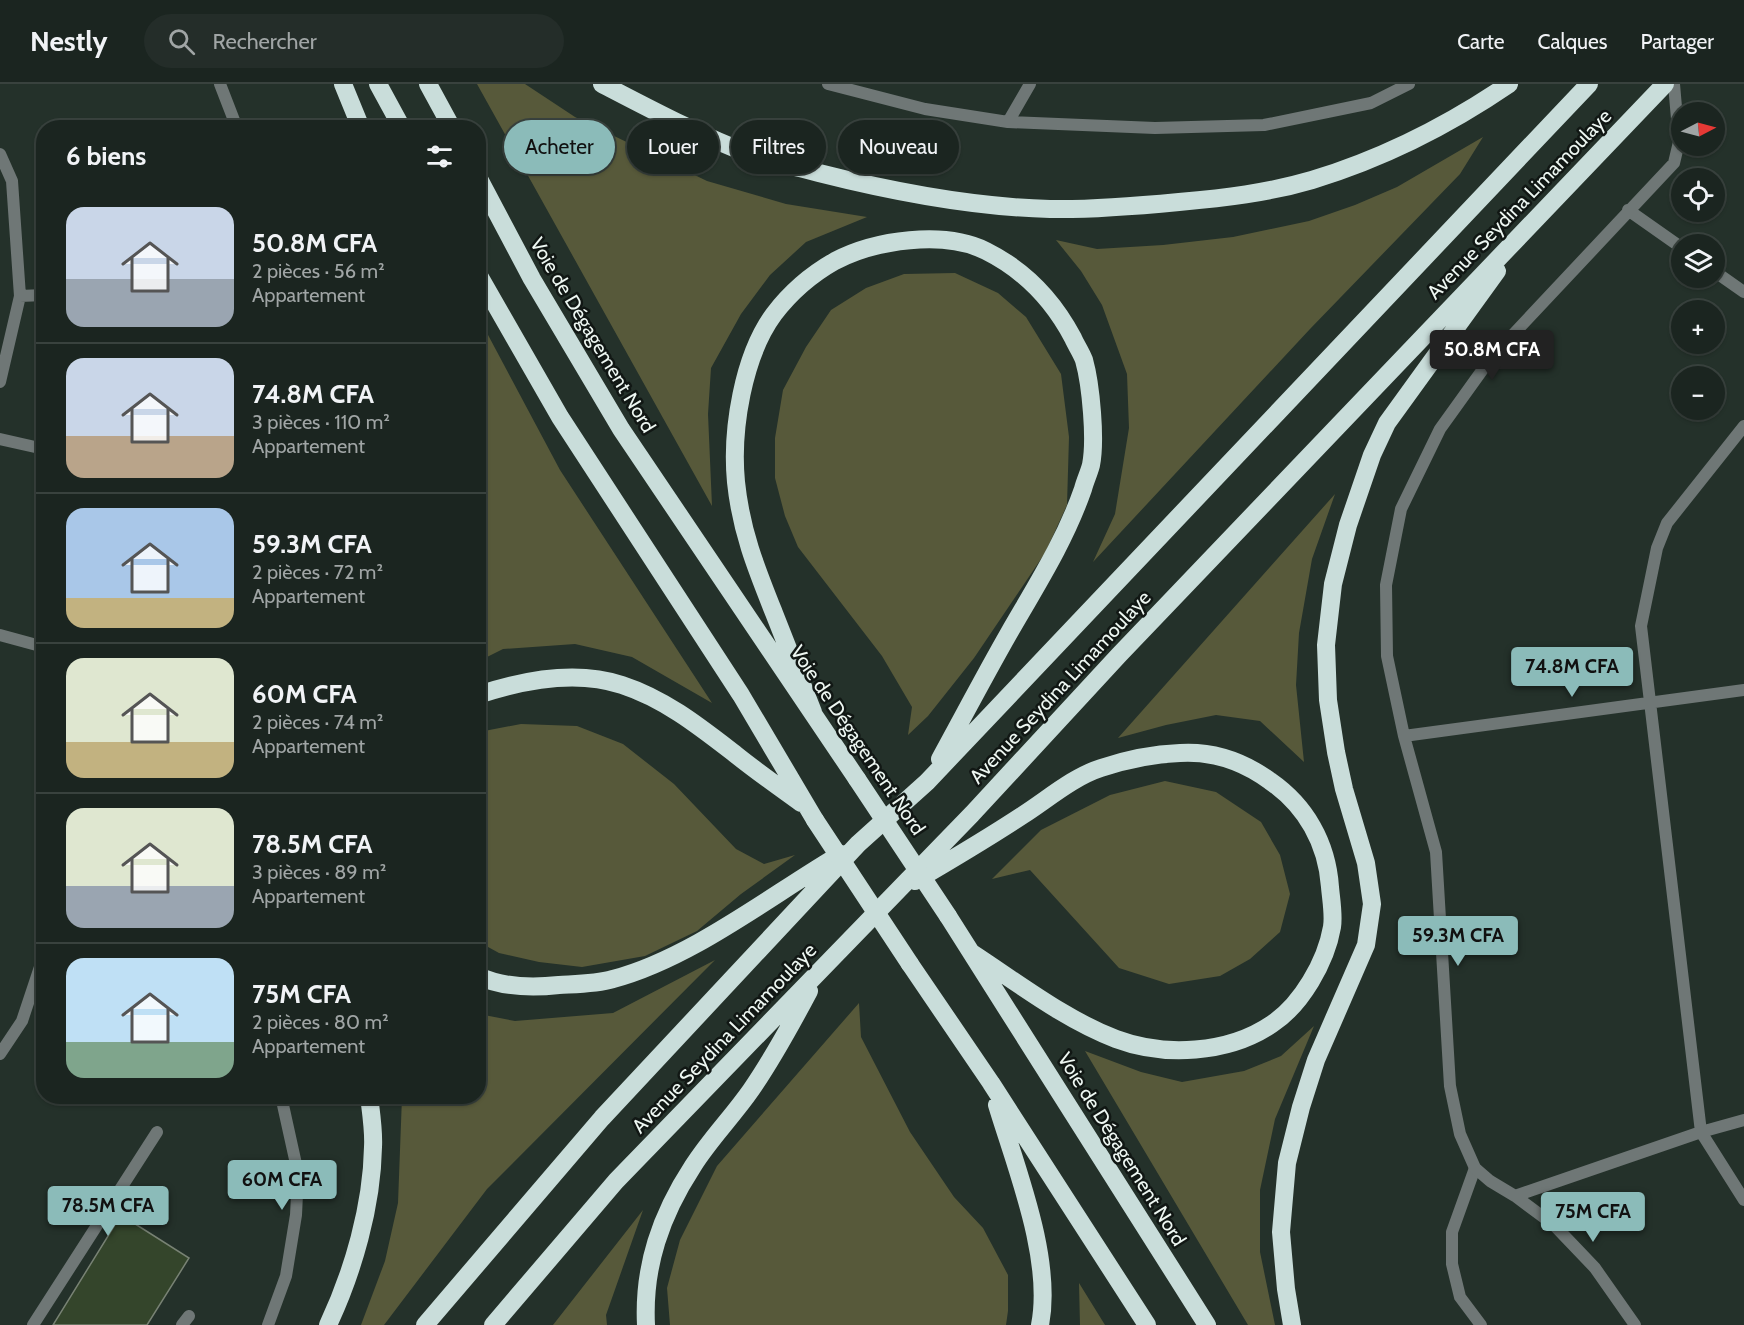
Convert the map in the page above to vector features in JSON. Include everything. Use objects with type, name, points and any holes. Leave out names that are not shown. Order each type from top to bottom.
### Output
[{"type":"highway","points":[[343,84],[358,120]]},
{"type":"highway","points":[[378,84],[398,120]]},
{"type":"highway","points":[[428,84],[448,120]]},
{"type":"highway","points":[[602,84],[679,124],[755,156],[855,182],[927,197],[1050,209],[1129,207],[1217,199],[1263,192],[1312,180],[1398,147],[1460,115],[1509,84]]},
{"type":"highway","name":"Avenue Seydina Limamoulaye","points":[[425,1325],[602,1118],[858,844],[927,782],[1589,84]]},
{"type":"highway","name":"Avenue Seydina Limamoulaye","points":[[493,1325],[616,1182],[896,893],[1127,647],[1665,84]]},
{"type":"highway","name":"Voie de Dégagement Nord","points":[[486,192],[532,279],[621,429],[948,916],[1206,1325]]},
{"type":"highway","points":[[1292,1325],[1281,1232],[1287,1163],[1316,1060],[1366,945],[1372,904],[1366,863],[1344,789],[1328,700],[1326,645],[1333,584],[1359,491],[1387,423],[1528,227]]},
{"type":"highway","points":[[813,712],[748,547],[740,515],[736,478],[736,437],[741,397],[753,354],[773,315],[802,284],[835,261],[875,246],[912,240],[948,240],[984,249],[1018,270],[1045,295],[1066,326],[1083,358],[1091,398],[1091,465],[1074,514],[1047,570],[927,782]]},
{"type":"highway","points":[[486,288],[560,417],[741,695],[812,814],[991,1083],[1147,1325]]},
{"type":"highway","points":[[486,692],[539,680],[583,678],[622,685],[665,704],[701,728],[812,814]]},
{"type":"highway","points":[[896,893],[993,835],[1064,787],[1100,768],[1137,759],[1181,753],[1215,754],[1253,769],[1282,789],[1307,816],[1322,843],[1329,867],[1332,926],[1316,973],[1298,999],[1272,1024],[1237,1041],[1203,1050],[1161,1049],[1117,1039],[1068,1015],[972,954]]},
{"type":"highway","points":[[486,980],[493,983],[533,988],[612,980],[658,963],[707,938],[858,844]]},
{"type":"highway","points":[[646,1325],[646,1284],[656,1240],[671,1202],[694,1165],[751,1090],[785,1037],[819,973]]},
{"type":"highway","points":[[991,1083],[1035,1234],[1042,1288],[1040,1325]]},
{"type":"highway","points":[[328,1325],[361,1230],[374,1146],[370,1104]]},
{"type":"street","points":[[220,84],[234,120]]},
{"type":"street","points":[[828,84],[925,109],[1008,122],[1155,128],[1264,125],[1371,104],[1409,84]]},
{"type":"street","points":[[1008,122],[1030,84]]},
{"type":"street","points":[[1635,1325],[1595,1268],[1554,1225],[1475,1168],[1460,1134],[1450,1086],[1436,852],[1404,736],[1387,656],[1386,585],[1401,509],[1440,429],[1491,358],[1674,163],[1679,142],[1674,84]]},
{"type":"street","points":[[0,154],[12,181],[20,296],[0,382]]},
{"type":"street","points":[[1629,210],[1671,240]]},
{"type":"street","points":[[1725,279],[1744,292]]},
{"type":"street","points":[[20,296],[36,295]]},
{"type":"street","points":[[1744,426],[1666,523],[1657,548],[1641,626],[1701,1132],[1744,1200]]},
{"type":"street","points":[[0,439],[36,447]]},
{"type":"street","points":[[0,635],[36,645]]},
{"type":"street","points":[[1404,736],[1744,690]]},
{"type":"street","points":[[0,1054],[22,1021],[36,979]]},
{"type":"street","points":[[267,1325],[286,1276],[297,1215],[298,1173],[283,1104]]},
{"type":"street","points":[[1515,1196],[1701,1132],[1744,1120]]},
{"type":"street","points":[[33,1325],[156,1132]]},
{"type":"street","points":[[1475,1168],[1452,1232],[1452,1264],[1460,1297],[1481,1325]]},
{"type":"green space","points":[[477,84],[525,84],[581,120],[504,120],[504,132]]},
{"type":"green space","points":[[615,136],[627,142],[627,174],[693,174],[707,181],[786,204],[867,217],[806,242],[770,275],[741,314],[711,368],[708,414],[712,506],[527,174],[615,174]]},
{"type":"green space","points":[[1483,137],[1460,174],[1310,329],[1093,562],[1115,514],[1129,428],[1127,374],[1102,305],[1081,271],[1056,240],[1097,249],[1163,245],[1233,237],[1309,221],[1397,187]]},
{"type":"green space","points":[[955,273],[998,293],[1026,317],[1061,374],[1069,437],[1067,505],[1045,553],[974,658],[928,716],[908,735],[912,707],[882,656],[798,547],[785,516],[775,478],[775,438],[783,390],[806,347],[831,310],[866,288],[904,274]]},
{"type":"green space","points":[[486,331],[560,470],[712,703],[632,657],[575,644],[503,649],[486,658]]},
{"type":"green space","points":[[1335,494],[1312,559],[1299,633],[1296,685],[1304,762],[1260,721],[1216,715],[1118,738]]},
{"type":"green space","points":[[521,724],[577,726],[623,744],[674,784],[736,849],[764,864],[795,855],[741,894],[697,931],[645,956],[582,967],[539,962],[499,953],[486,946],[486,731]]},
{"type":"green space","points":[[1165,781],[1216,792],[1261,822],[1280,855],[1290,894],[1280,932],[1250,959],[1220,976],[1169,984],[1119,968],[1030,870],[992,879],[1041,830],[1110,795]]},
{"type":"green space","points":[[715,960],[487,1189],[384,1325],[361,1325],[385,1261],[398,1203],[402,1104],[486,1104],[486,1015],[515,1021],[613,1013]]},
{"type":"green space","points":[[859,1003],[861,1037],[910,1132],[954,1197],[983,1228],[1008,1275],[1006,1325],[670,1325],[667,1288],[680,1240],[717,1166]]},
{"type":"green space","points":[[1314,1026],[1275,1119],[1260,1190],[1260,1252],[1275,1325],[1248,1325],[1085,1051],[1141,1072],[1182,1082],[1244,1071],[1281,1056]]},
{"type":"green space","points":[[643,1210],[606,1315],[607,1325],[553,1325]]},
{"type":"green space","points":[[1079,1283],[1105,1325],[1080,1325]]},
{"type":"building","points":[[121,1215],[189,1258],[147,1325],[53,1325]]}]
